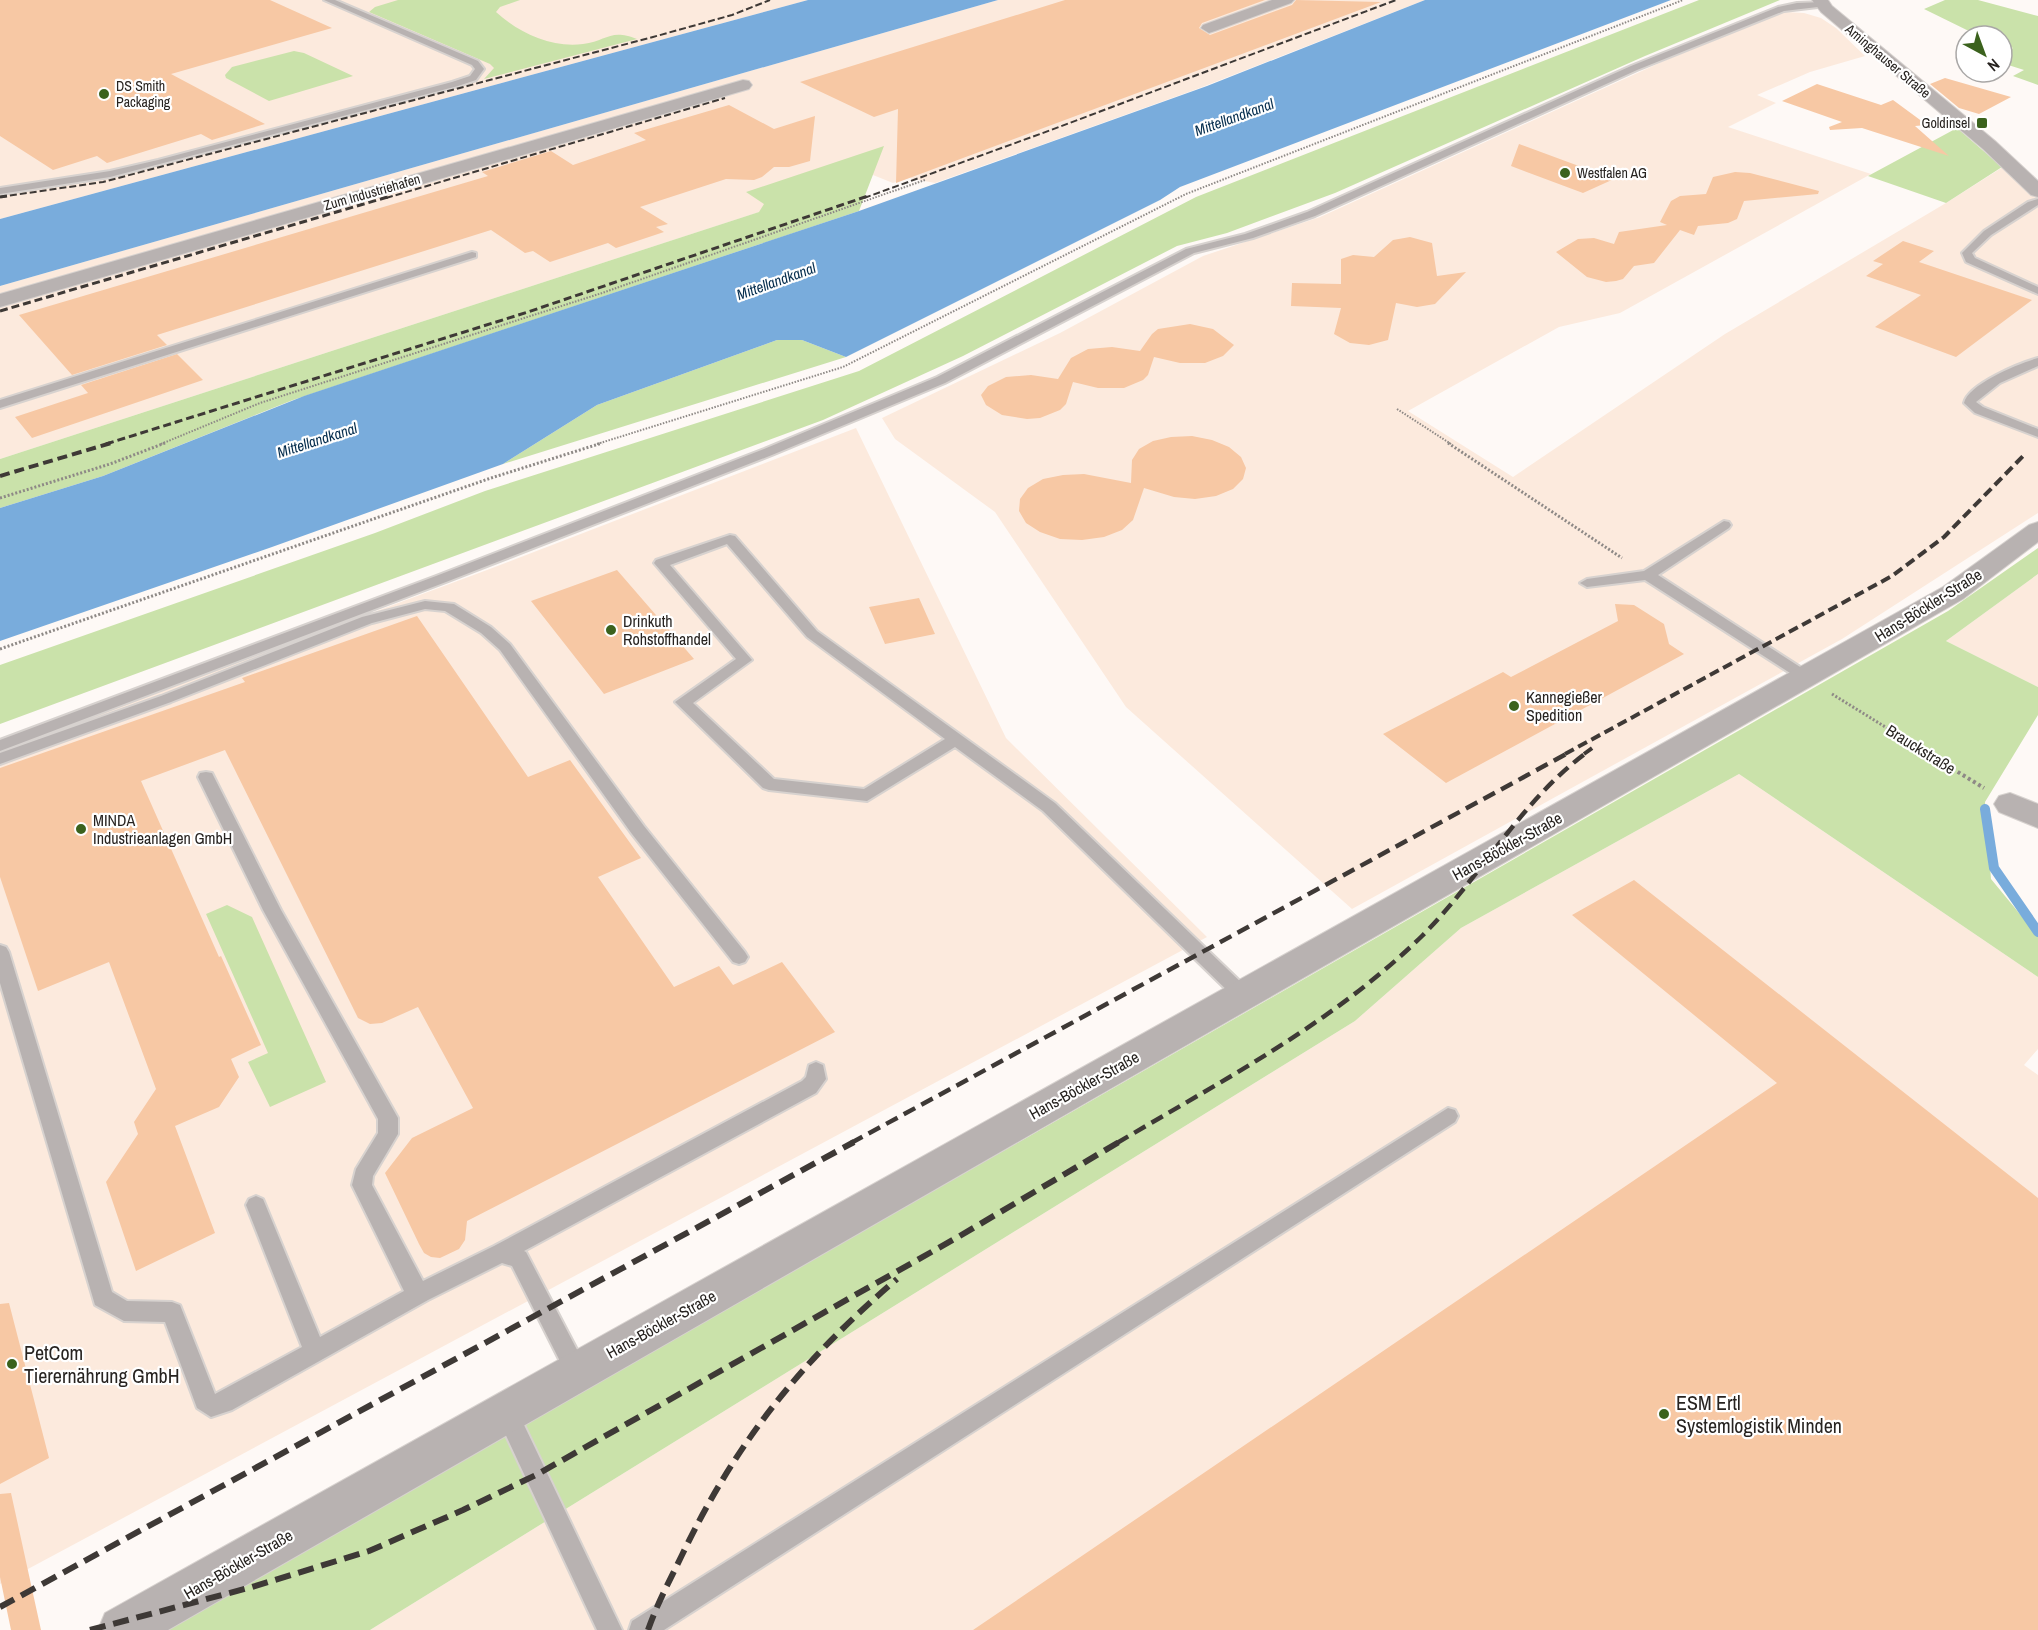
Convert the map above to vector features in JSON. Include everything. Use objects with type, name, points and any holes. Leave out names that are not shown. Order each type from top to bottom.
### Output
[{"type":"street","points":[[1209,28],[1286,0]]},
{"type":"street","name":"Aminghauser Straße","points":[[1821,2],[2030,173],[2038,192]]},
{"type":"street","name":"Zum Industriehafen","points":[[0,301],[743,85]]},
{"type":"street","name":"Hans-Böckler-Straße","points":[[122,1630],[1953,593],[2038,530]]},
{"type":"street","points":[[2010,804],[2038,817]]},
{"type":"lane","points":[[0,191],[110,174],[160,162],[455,84],[473,78],[480,69],[476,63],[328,0]]},
{"type":"lane","points":[[0,746],[768,452],[941,380],[1190,251],[1249,236],[1311,214],[1634,68],[1781,9],[1821,2]]},
{"type":"lane","points":[[2038,202],[1988,234],[1967,253],[1970,260],[2038,291]]},
{"type":"lane","points":[[0,404],[472,255]]},
{"type":"lane","points":[[2038,362],[1996,380],[1971,398],[1970,404],[1979,410],[2038,433]]},
{"type":"lane","points":[[1587,583],[1648,575],[1724,525]]},
{"type":"lane","points":[[956,739],[867,795],[769,784],[683,702],[746,660],[661,563],[730,539],[812,634],[956,739],[1048,807],[1243,995]]},
{"type":"lane","points":[[1648,575],[1806,677]]},
{"type":"lane","points":[[0,759],[166,699],[367,620],[425,605],[449,607],[486,630],[505,647],[638,830],[739,957]]},
{"type":"lane","points":[[206,777],[272,910],[388,1118],[388,1134],[363,1175],[362,1185],[411,1284],[420,1293]]},
{"type":"lane","points":[[0,952],[103,1298],[124,1311],[172,1312],[205,1400],[211,1406],[224,1402],[420,1293],[501,1253],[809,1087],[816,1079],[816,1070]]},
{"type":"lane","points":[[640,1630],[1448,1116]]},
{"type":"lane","points":[[256,1205],[315,1351]]},
{"type":"lane","points":[[501,1253],[519,1259],[577,1372]]},
{"type":"lane","points":[[506,1412],[610,1630]]},
{"type":"path","points":[[0,649],[491,478],[843,367],[1186,194],[1683,0]]},
{"type":"path","points":[[0,498],[110,464],[212,425],[260,403],[602,293],[925,180]]},
{"type":"path","points":[[1397,409],[1648,575]]},
{"type":"path","name":"Brauckstraße","points":[[1806,677],[2010,804]]},
{"type":"shaded area","points":[[0,0],[808,0],[0,219]]},
{"type":"shaded area","points":[[998,0],[1425,0],[1197,89],[935,183],[909,178],[893,183],[873,175],[0,459],[0,286]]},
{"type":"shaded area","points":[[1785,12],[1804,13],[1821,18],[1836,28],[1865,56],[1810,72],[1757,95],[1776,103],[1728,127],[1871,174],[1620,313],[1559,327],[1408,411],[1513,477],[1725,334],[2014,160],[2038,190],[2038,513],[1842,639],[1352,909],[1126,707],[995,512],[895,439],[882,418],[1060,333],[1203,256],[1320,217],[1666,60]]},
{"type":"shaded area","points":[[856,428],[1006,738],[1207,937],[0,1584],[0,751],[487,570]]},
{"type":"shaded area","points":[[2038,574],[2038,687],[1946,641]]},
{"type":"shaded area","points":[[1739,774],[2038,977],[2038,1049],[2024,1065],[2038,1075],[2038,1630],[370,1630],[1355,1021],[1461,928]]},
{"type":"green space","points":[[398,0],[520,0],[500,7],[496,12],[525,32],[547,41],[571,45],[614,35],[637,39],[484,79],[494,68],[490,64],[369,12],[375,7]]},
{"type":"green space","points":[[1699,0],[1780,0],[1645,56],[1335,193],[1227,233],[1177,246],[963,356],[823,420],[0,724],[0,665],[375,533],[485,491],[859,371],[1196,197]]},
{"type":"green space","points":[[1945,0],[1978,0],[2038,16],[2038,85],[2014,76],[2024,70],[2014,67],[2014,24],[1955,24],[1924,9]]},
{"type":"green space","points":[[294,51],[304,53],[353,76],[269,101],[226,78],[225,75],[232,67]]},
{"type":"green space","points":[[1957,128],[2002,167],[1946,203],[1868,176]]},
{"type":"green space","points":[[884,146],[859,211],[293,400],[103,476],[0,508],[0,459],[759,212],[764,204],[746,192]]},
{"type":"green space","points":[[777,340],[802,340],[846,357],[503,464],[597,405]]},
{"type":"green space","points":[[2038,548],[2038,574],[1946,641],[2038,687],[2038,715],[1985,802],[1991,879],[2038,936],[2038,977],[1739,774],[1461,928],[1355,1021],[370,1630],[165,1630],[1948,611]]},
{"type":"green space","points":[[227,905],[252,917],[326,1082],[270,1107],[248,1062],[268,1053],[206,914]]},
{"type":"water","points":[[808,0],[998,0],[0,286],[0,219]]},
{"type":"water","name":"Mittellandkanal","points":[[1425,0],[1671,0],[1180,187],[1160,200],[846,357],[802,340],[777,340],[597,405],[503,464],[0,641],[0,508],[103,476],[304,396],[859,211],[1207,86]]},
{"type":"building","name":"DS Smith Packaging","points":[[0,0],[270,0],[332,28],[171,74],[265,124],[212,140],[201,134],[107,163],[97,156],[53,170],[0,136]]},
{"type":"building","points":[[1065,0],[1265,0],[1202,23],[1199,28],[1210,35],[1292,5],[1296,0],[1381,2],[896,183],[898,109],[874,117],[800,82]]},
{"type":"building","points":[[1945,78],[1954,81],[1954,84],[1966,84],[2011,97],[1979,114],[1959,108],[1930,84]]},
{"type":"building","points":[[1817,84],[1881,105],[1893,100],[1927,125],[1915,126],[1949,156],[1862,128],[1830,130],[1829,127],[1842,122],[1782,101]]},
{"type":"building","points":[[729,105],[774,129],[815,116],[810,161],[789,167],[774,167],[762,177],[754,180],[726,179],[640,207],[668,224],[656,227],[664,232],[616,248],[608,243],[550,262],[533,251],[525,253],[491,230],[157,335],[167,345],[72,375],[19,315],[488,176],[482,172],[551,151],[573,165],[646,140],[634,133]]},
{"type":"building","name":"Westfalen AG","points":[[1519,144],[1614,179],[1583,193],[1511,166]]},
{"type":"building","points":[[1735,172],[1750,173],[1819,191],[1818,194],[1744,201],[1737,219],[1728,223],[1698,226],[1694,235],[1680,230],[1654,263],[1634,266],[1623,279],[1616,281],[1606,282],[1587,277],[1556,252],[1578,239],[1594,238],[1614,244],[1619,232],[1667,225],[1660,222],[1671,201],[1680,196],[1706,194],[1713,177]]},
{"type":"building","points":[[1410,237],[1432,243],[1437,276],[1466,272],[1435,304],[1417,307],[1396,303],[1388,340],[1369,345],[1350,343],[1334,334],[1341,308],[1291,306],[1292,283],[1341,284],[1341,259],[1353,255],[1374,257],[1393,240]]},
{"type":"building","points":[[1903,241],[1934,251],[1919,262],[2032,300],[1956,357],[1875,327],[1921,295],[1866,276],[1883,264],[1873,261]]},
{"type":"building","points":[[1190,324],[1213,329],[1234,345],[1223,356],[1205,363],[1180,363],[1154,357],[1148,375],[1143,380],[1124,388],[1098,388],[1073,382],[1066,404],[1060,410],[1040,418],[1027,419],[1002,415],[986,405],[981,395],[988,386],[1006,377],[1031,375],[1058,379],[1071,358],[1088,349],[1112,347],[1140,351],[1158,329]]},
{"type":"building","points":[[177,354],[203,380],[32,438],[15,417],[88,393],[81,385]]},
{"type":"building","points":[[1192,436],[1212,440],[1229,447],[1241,457],[1246,468],[1243,479],[1233,489],[1216,496],[1195,499],[1174,497],[1144,488],[1133,520],[1122,530],[1104,537],[1082,540],[1060,539],[1040,532],[1026,523],[1019,511],[1020,499],[1028,488],[1043,479],[1084,474],[1131,483],[1132,460],[1139,449],[1153,441]]},
{"type":"building","name":"Drinkuth Rohstoffhandel","points":[[617,570],[694,659],[604,694],[531,601]]},
{"type":"building","points":[[919,598],[935,634],[885,644],[869,607]]},
{"type":"building","name":"Kannegießer Spedition","points":[[1615,604],[1634,605],[1664,624],[1669,644],[1684,654],[1446,783],[1383,734],[1503,672],[1511,677],[1618,621]]},
{"type":"building","points":[[417,616],[528,777],[570,760],[641,858],[598,877],[674,987],[719,966],[733,985],[782,962],[835,1032],[467,1221],[465,1240],[459,1249],[440,1258],[431,1257],[424,1253],[419,1244],[385,1173],[412,1138],[473,1108],[418,1007],[382,1023],[370,1024],[358,1018],[225,750],[141,781],[219,957],[221,956],[261,1045],[231,1059],[239,1077],[219,1107],[175,1126],[215,1233],[136,1271],[106,1182],[138,1134],[134,1122],[156,1089],[109,962],[38,991],[0,877],[0,768],[245,682],[242,678]]},
{"type":"building","name":"ESM Ertl Systemlogistik Minden","points":[[1634,880],[2038,1198],[2038,1630],[973,1630],[1777,1083],[1572,915]]},
{"type":"building","name":"PetCom Tierernährung GmbH","points":[[9,1303],[49,1458],[0,1484],[0,1304]]},
{"type":"building","points":[[11,1493],[41,1630],[11,1630],[0,1577],[0,1494]]},
{"type":"waterway","points":[[1985,809],[1994,868],[2038,932]]},
{"type":"railway","points":[[7,196],[0,197],[103,182],[653,37],[732,15],[770,0]]},
{"type":"railway","points":[[864,198],[1396,0]]},
{"type":"railway","points":[[386,198],[725,98]]},
{"type":"railway","points":[[0,311],[391,196]]},
{"type":"railway","points":[[106,444],[528,312],[868,196]]},
{"type":"railway","points":[[0,476],[111,443]]},
{"type":"railway","points":[[1565,754],[1892,576],[1944,537],[2026,453]]},
{"type":"railway","points":[[1584,754],[1595,746]]},
{"type":"railway","points":[[851,1143],[1568,753]]},
{"type":"railway","points":[[1117,1143],[1276,1048],[1352,996],[1388,967],[1443,913],[1541,794],[1586,753]]},
{"type":"railway","points":[[0,1607],[854,1142]]},
{"type":"railway","points":[[90,1630],[252,1587],[369,1551],[463,1510],[536,1475],[958,1237],[1119,1142]]},
{"type":"railway","points":[[648,1630],[664,1592],[703,1514],[749,1439],[801,1372],[831,1340],[897,1279]]},
{"type":"place","name":"DS Smith Packaging","points":[[104,94]]},
{"type":"place","name":"Goldinsel","points":[[1982,123]]},
{"type":"place","name":"Westfalen AG","points":[[1565,173]]},
{"type":"place","name":"Drinkuth Rohstoffhandel","points":[[611,630]]},
{"type":"place","name":"Kannegießer Spedition","points":[[1514,706]]},
{"type":"place","name":"MINDA Industrieanlagen GmbH","points":[[81,829]]},
{"type":"place","name":"PetCom Tierernährung GmbH","points":[[12,1364]]},
{"type":"place","name":"ESM Ertl Systemlogistik Minden","points":[[1664,1414]]}]
